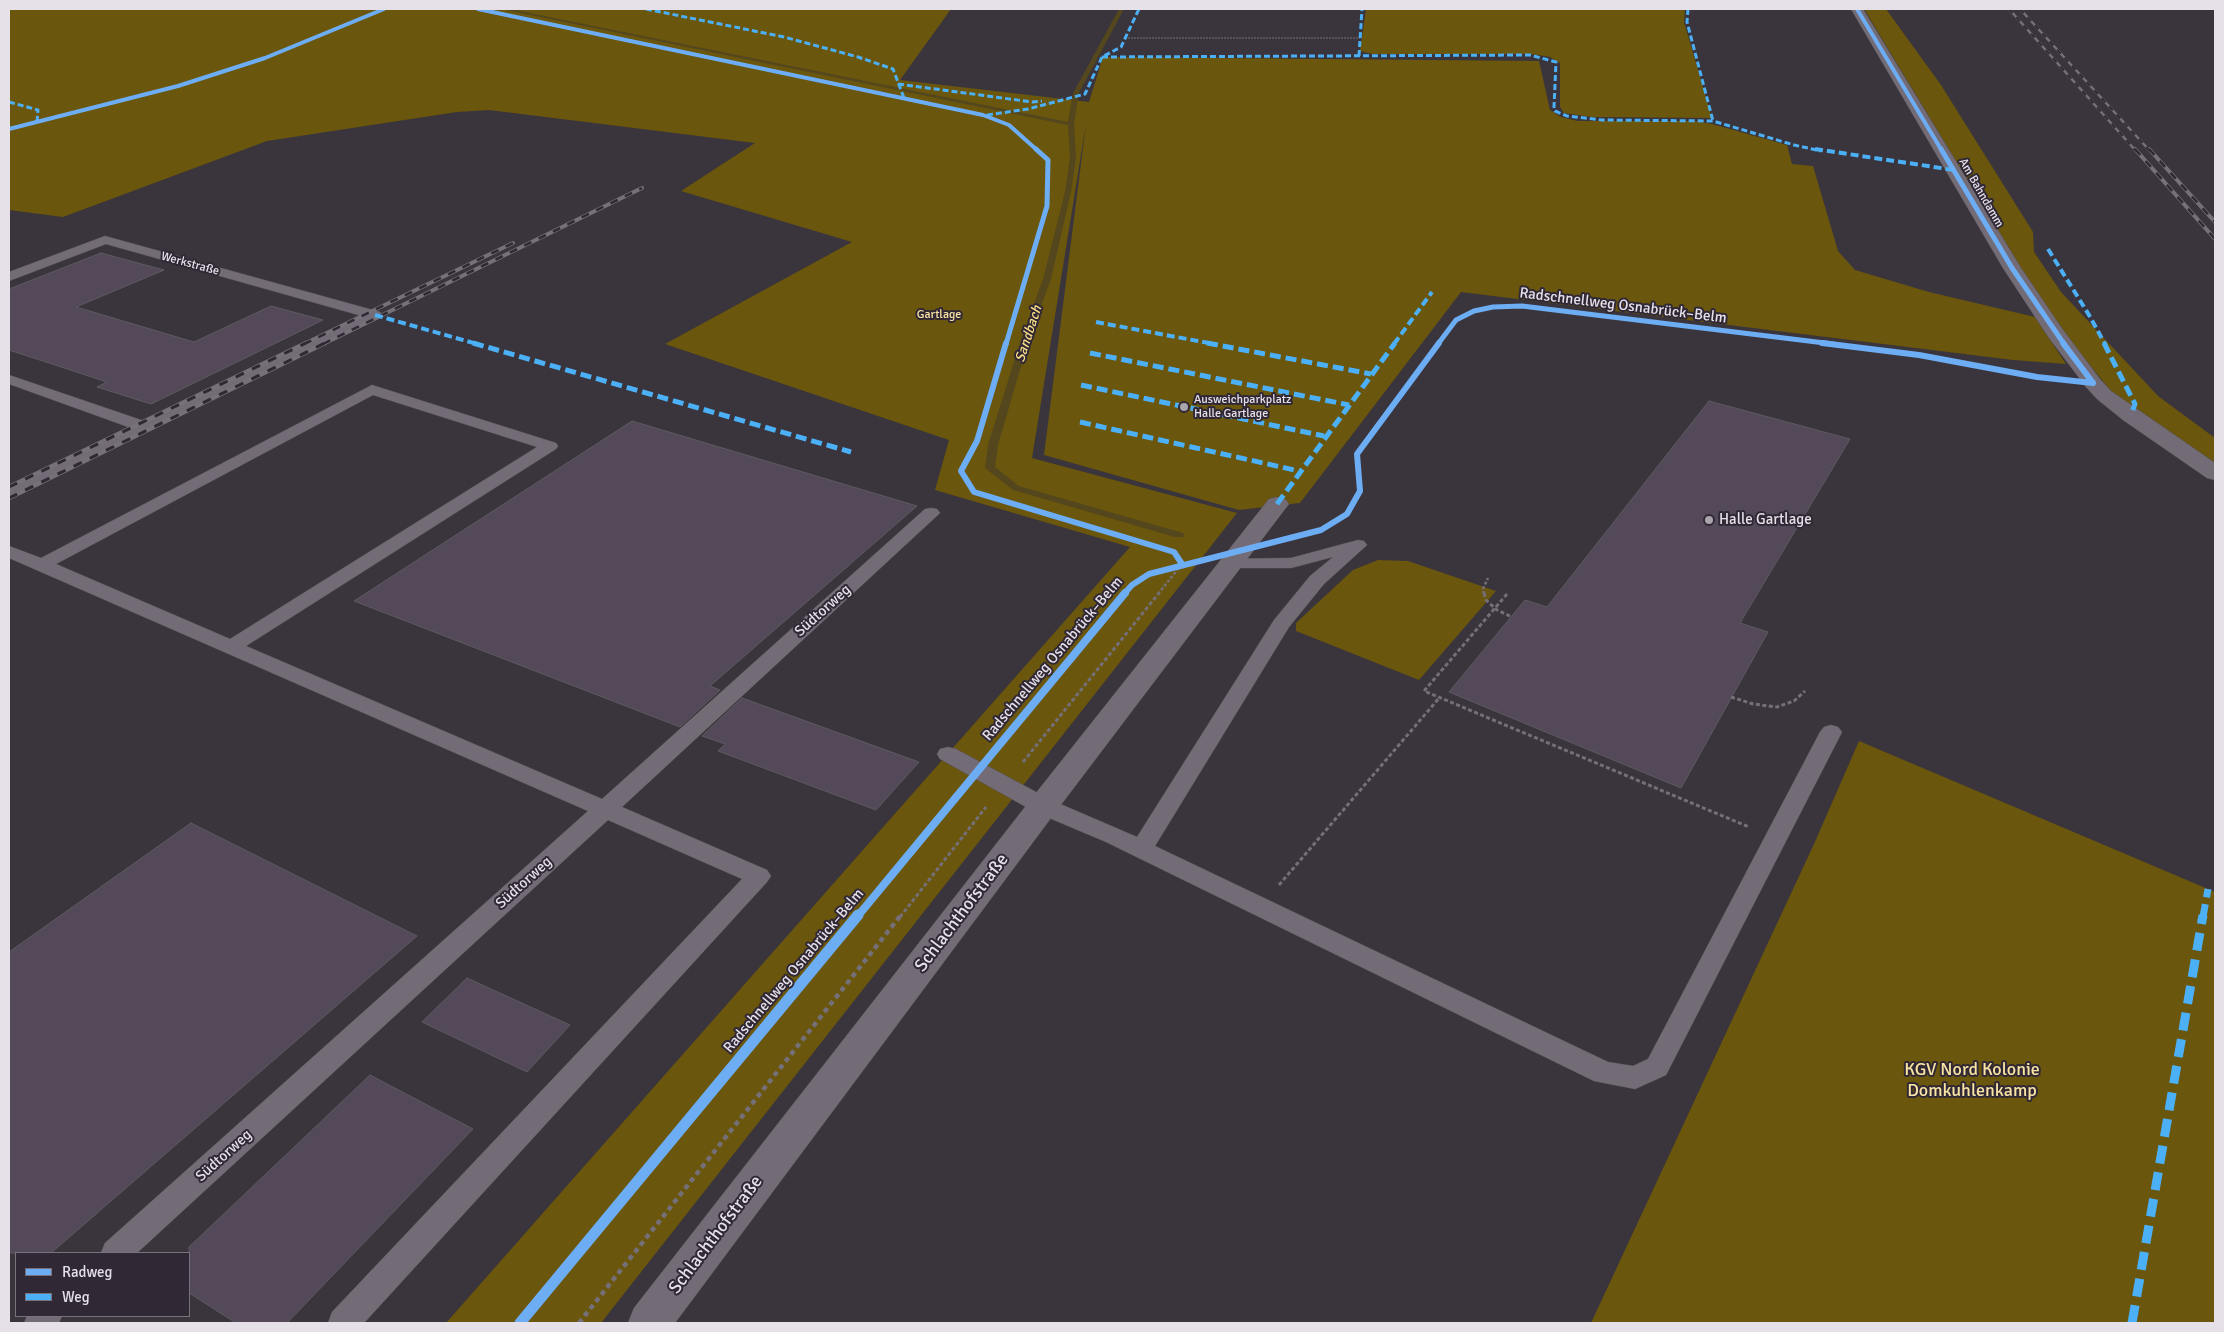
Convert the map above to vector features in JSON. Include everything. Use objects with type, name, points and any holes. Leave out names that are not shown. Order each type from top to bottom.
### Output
[{"type":"street","name":"Am Bahndamm","points":[[1857,9],[2012,268],[2056,334],[2093,383],[2104,395],[2131,415],[2215,473]]},
{"type":"street","name":"Schlachthofstraße","points":[[649,1323],[1276,504]]},
{"type":"lane","name":"Werkstraße","points":[[9,277],[105,240],[374,315],[144,427]]},
{"type":"lane","points":[[9,379],[144,427]]},
{"type":"lane","points":[[41,565],[372,390],[550,446],[231,648]]},
{"type":"lane","points":[[9,494],[144,427]]},
{"type":"lane","name":"Südtorweg","points":[[117,1252],[931,513]]},
{"type":"lane","points":[[1140,849],[1280,624],[1317,580],[1358,545],[1291,563],[1235,556]]},
{"type":"lane","points":[[9,552],[759,876],[343,1323]]},
{"type":"lane","points":[[948,754],[1043,806],[1140,849],[1604,1073],[1635,1078],[1656,1067],[1831,732]]},
{"type":"path","points":[[1125,38],[1360,38]]},
{"type":"path","points":[[1166,569],[1180,561],[1235,556]]},
{"type":"path","points":[[579,1323],[1180,561]]},
{"type":"path","points":[[1488,578],[1483,588],[1486,600],[1497,610],[1512,617]]},
{"type":"path","points":[[1507,594],[1424,691],[1776,838]]},
{"type":"path","points":[[1731,697],[1753,704],[1777,707],[1794,701],[1805,691]]},
{"type":"path","points":[[1260,907],[1440,697]]},
{"type":"green space","name":"Gartlage","points":[[9,9],[951,9],[900,80],[1089,102],[1103,57],[1539,61],[1550,110],[1561,117],[1578,121],[1694,121],[1712,124],[1787,145],[1792,164],[1813,166],[1838,251],[1855,270],[1929,292],[2035,317],[2066,364],[2013,360],[1461,292],[1300,503],[1239,510],[1044,455],[1086,124],[1032,458],[1237,513],[601,1323],[446,1323],[1130,547],[935,490],[949,440],[665,344],[852,242],[681,191],[755,143],[489,110],[457,112],[267,141],[63,217],[9,210]]},
{"type":"green space","points":[[1366,9],[1685,9],[1684,22],[1712,118],[1592,117],[1564,113],[1560,107],[1560,63],[1550,57],[1531,54],[1372,54],[1360,51]]},
{"type":"green space","points":[[1864,9],[1886,9],[1941,85],[2033,232],[2034,252],[2061,292],[2158,396],[2215,438],[2215,466],[2116,397],[2065,335],[2020,267]]},
{"type":"green space","points":[[1378,560],[1408,561],[1496,591],[1419,680],[1296,631],[1296,623],[1353,570]]},
{"type":"green space","name":"KGV Nord Kolonie Domkuhlenkamp","points":[[1859,741],[2215,892],[2215,1323],[1591,1323],[1814,844]]},
{"type":"building","points":[[101,253],[164,270],[76,307],[194,342],[271,306],[323,320],[151,404],[97,387],[107,382],[9,350],[9,289]]},
{"type":"building","name":"Halle Gartlage","points":[[1709,401],[1850,439],[1740,623],[1768,632],[1681,788],[1449,692],[1525,600],[1547,607]]},
{"type":"building","points":[[632,421],[917,506],[710,686],[720,690],[680,727],[354,601]]},
{"type":"building","points":[[742,698],[919,762],[876,810],[718,751],[725,744],[702,736]]},
{"type":"building","points":[[191,823],[417,936],[52,1252],[9,1253],[9,952]]},
{"type":"building","points":[[467,978],[570,1025],[527,1072],[422,1022]]},
{"type":"building","points":[[370,1075],[473,1129],[287,1323],[236,1323],[190,1294],[189,1247]]},
{"type":"waterway","points":[[504,9],[1071,124]]},
{"type":"waterway","name":"Sandbach","points":[[1071,124],[1076,93],[1122,9]]},
{"type":"waterway","name":"Sandbach","points":[[1071,124],[1073,158],[1068,192],[1047,279],[1025,339],[993,445],[990,468],[1016,488],[1179,535]]},
{"type":"railway","points":[[2009,9],[2136,151]]},
{"type":"railway","points":[[2020,9],[2150,151]]},
{"type":"railway","points":[[2135,149],[2215,239]]},
{"type":"railway","points":[[2149,149],[2215,222]]},
{"type":"railway","points":[[323,344],[642,188]]},
{"type":"railway","points":[[304,344],[513,243]]},
{"type":"railway","points":[[9,487],[306,343]]},
{"type":"railway","points":[[9,498],[325,343]]},
{"type":"marked path","points":[[646,9],[784,37],[858,57],[893,69],[904,98]]},
{"type":"marked path","points":[[987,115],[1028,109],[1085,94],[1102,57],[1121,47],[1139,9]]},
{"type":"marked path","points":[[1359,56],[1362,9]]},
{"type":"marked path","points":[[1688,9],[1687,22],[1713,121]]},
{"type":"marked path","points":[[1102,57],[1530,55],[1556,62],[1554,107],[1555,111],[1567,116],[1602,120],[1713,121],[1794,145],[1823,151],[1954,170]]},
{"type":"marked path","points":[[898,84],[1032,102],[1042,101]]},
{"type":"marked path","points":[[9,102],[38,110],[37,122]]},
{"type":"marked path","points":[[2048,249],[2089,315],[2123,379],[2135,404],[2131,415]]},
{"type":"marked path","points":[[1277,504],[1432,292]]},
{"type":"marked path","points":[[375,315],[851,452]]},
{"type":"marked path","points":[[1096,322],[1371,374]]},
{"type":"marked path","points":[[1090,353],[1349,405]]},
{"type":"marked path","points":[[1081,385],[1324,436]]},
{"type":"marked path","points":[[1080,422],[1299,471]]},
{"type":"marked path","points":[[2132,1323],[2208,889]]},
{"type":"cycle path","points":[[9,129],[178,86],[265,58],[384,9]]},
{"type":"cycle path","points":[[478,9],[983,115],[1009,125],[1048,160],[1047,206],[977,441],[961,471],[974,492],[1174,552],[1182,564]]},
{"type":"cycle path","points":[[1857,9],[2012,268],[2056,334],[2093,383]]},
{"type":"cycle path","name":"Radschnellweg Osnabrück–Belm","points":[[520,1323],[1132,585],[1149,574],[1182,564],[1321,530],[1347,514],[1360,491],[1357,454],[1456,320],[1474,311],[1493,307],[1522,306],[1919,355],[2037,377],[2093,383]]},
{"type":"place","name":"Ausweichparkplatz Halle Gartlage","points":[[1184,407]]},
{"type":"place","name":"Halle Gartlage","points":[[1709,520]]}]
